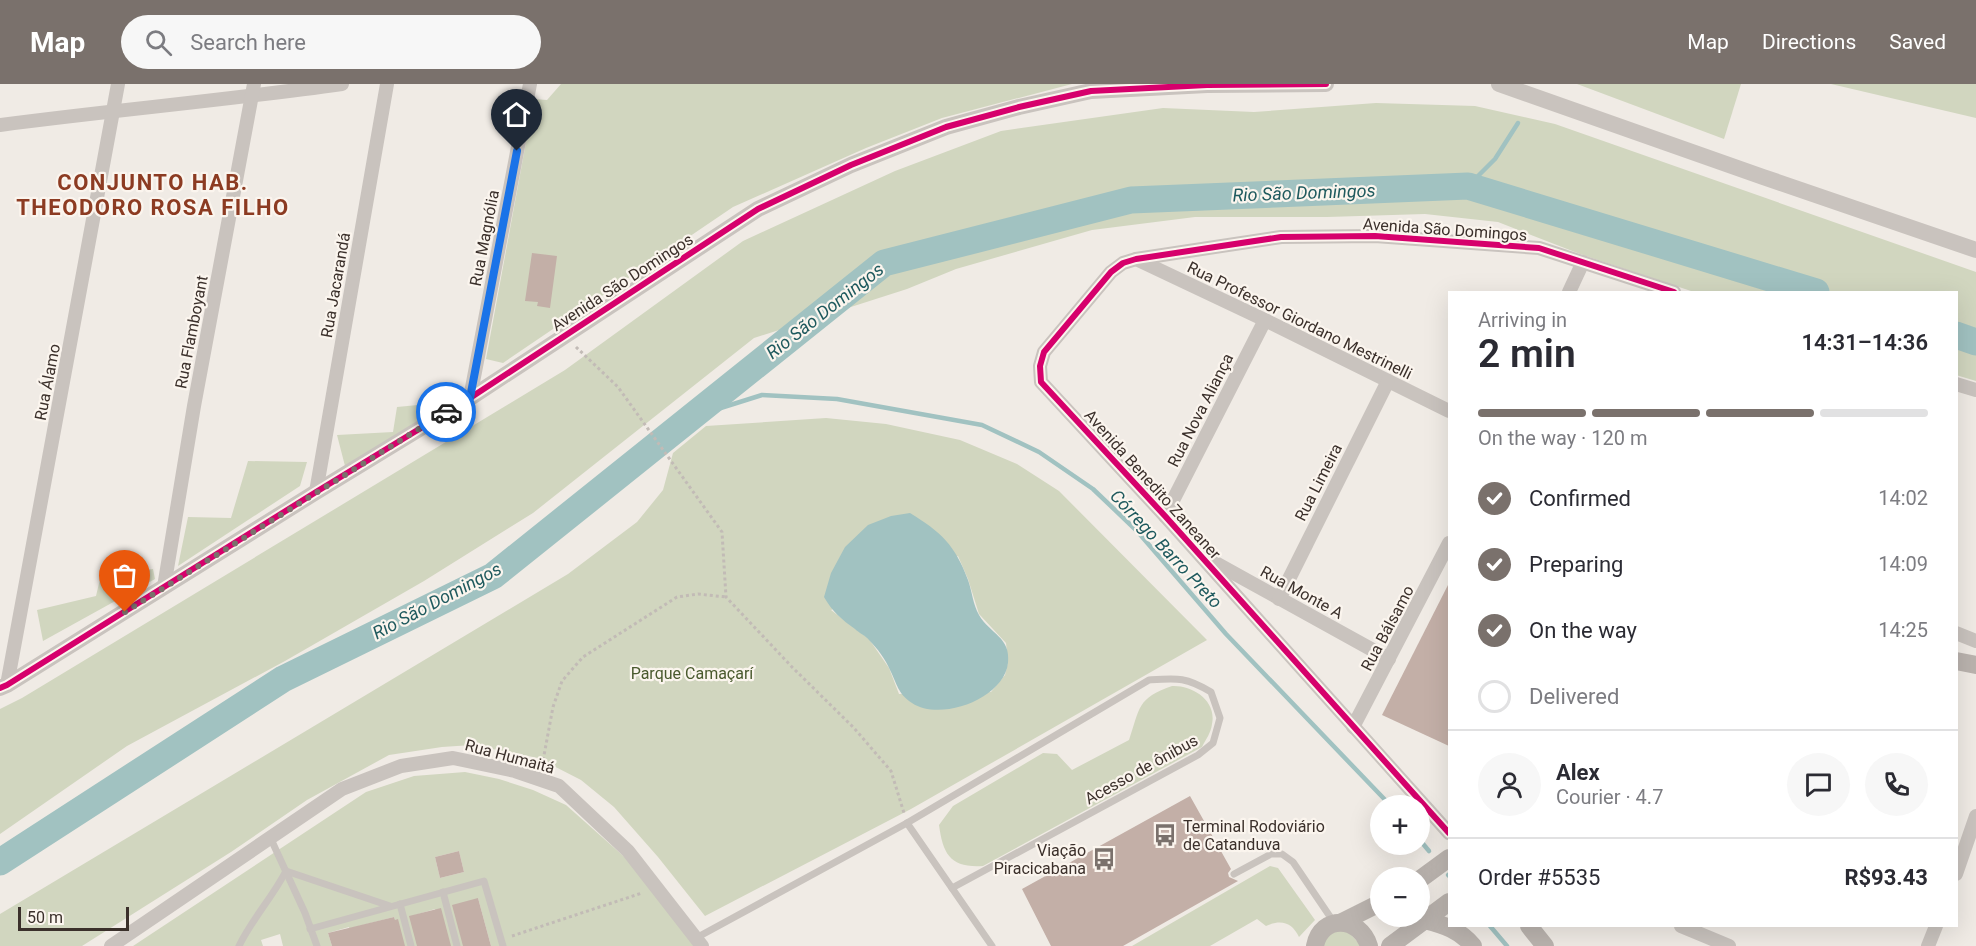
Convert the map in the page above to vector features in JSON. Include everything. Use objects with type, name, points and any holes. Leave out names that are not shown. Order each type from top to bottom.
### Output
[{"type":"main road","points":[[1430,872],[1448,859]]},
{"type":"main road","points":[[1430,916],[1448,903]]},
{"type":"main road","points":[[1315,946],[1320,933],[1370,908]]},
{"type":"main road","points":[[1430,922],[1456,930],[1473,946]]},
{"type":"main road","points":[[1338,923],[1350,924],[1363,932],[1369,946]]},
{"type":"main road","points":[[1390,946],[1416,927]]},
{"type":"main road","points":[[1529,927],[1545,946]]},
{"type":"street","name":"Rua Álamo","points":[[4,686],[118,84]]},
{"type":"street","points":[[0,125],[253,90],[342,84]]},
{"type":"street","name":"Rua Jacarandá","points":[[316,492],[387,84]]},
{"type":"street","name":"Rua Magnólia","points":[[470,398],[530,84]]},
{"type":"street","name":"Avenida São Domingos","points":[[4,686],[470,398],[758,208],[851,165],[946,127],[1019,107],[1091,91],[1207,85],[1326,84]]},
{"type":"street","points":[[1499,84],[1976,250]]},
{"type":"street","name":"Rua Flamboyant","points":[[164,587],[194,406],[253,90]]},
{"type":"street","name":"Avenida São Domingos","points":[[1136,259],[1281,237],[1375,236],[1539,248],[1671,291]]},
{"type":"street","name":"Rua Professor Giordano Mestrinelli","points":[[1136,259],[1448,411]]},
{"type":"street","name":"Avenida Benedito Zaneaner","points":[[1136,259],[1122,263],[1111,272],[1044,352],[1040,366],[1041,382],[1165,516],[1448,832]]},
{"type":"street","points":[[1569,291],[1583,262]]},
{"type":"street","name":"Rua Nova Aliança","points":[[1165,516],[1265,320]]},
{"type":"street","name":"Rua Limeira","points":[[1279,598],[1388,381]]},
{"type":"street","points":[[1958,385],[1976,390]]},
{"type":"street","name":"Rua Bálsamo","points":[[1353,727],[1448,545]]},
{"type":"street","name":"Rua Monte A","points":[[1199,554],[1389,659]]},
{"type":"street","points":[[1958,634],[1976,641]]},
{"type":"street","name":"Rua Humaitá","points":[[111,946],[342,789],[401,766],[453,758],[515,771],[558,786],[628,851],[699,942]]},
{"type":"street","points":[[1958,870],[1965,856],[1976,816]]},
{"type":"street","points":[[1683,927],[1729,946]]},
{"type":"street","points":[[1928,946],[1936,927]]},
{"type":"lane","name":"Acesso de ônibus","points":[[699,942],[907,823],[1149,680],[1174,678],[1194,681],[1211,692],[1220,718],[1213,743],[1198,755],[952,888]]},
{"type":"lane","points":[[907,823],[992,946]]},
{"type":"lane","points":[[270,837],[317,946]]},
{"type":"lane","points":[[1234,874],[1271,854],[1282,854],[1293,862],[1338,923]]},
{"type":"lane","points":[[286,872],[396,905]]},
{"type":"lane","points":[[239,946],[247,930],[286,872]]},
{"type":"lane","points":[[310,929],[484,880],[502,943]]},
{"type":"lane","points":[[443,892],[458,946]]},
{"type":"lane","points":[[396,905],[411,946]]},
{"type":"path","points":[[565,336],[618,387],[722,532],[726,597],[854,728],[891,771],[907,823]]},
{"type":"path","points":[[540,780],[554,707],[562,681],[583,657],[677,597],[698,594],[726,597]]},
{"type":"path","points":[[502,943],[656,888]]},
{"type":"green space","points":[[561,84],[1072,84],[942,118],[866,148],[733,207],[503,363],[486,359],[534,99],[547,100]]},
{"type":"green space","points":[[1577,84],[1741,84],[1724,139]]},
{"type":"green space","points":[[1831,84],[1976,84],[1976,118]]},
{"type":"green space","points":[[1376,103],[1475,106],[1555,124],[1976,272],[1976,381],[1958,376],[1958,291],[1691,291],[1580,254],[1498,222],[1425,214],[1195,217],[1092,230],[956,269],[907,289],[754,338],[533,513],[424,581],[285,661],[127,746],[0,834],[0,709],[22,698],[565,370],[743,241],[895,171],[1001,131],[1163,108],[1254,112]]},
{"type":"green space","points":[[449,402],[345,466],[337,435],[393,432],[397,407]]},
{"type":"green space","name":"Parque Camaçarí","points":[[826,418],[886,424],[960,440],[1017,464],[1059,491],[1207,640],[911,809],[705,916],[614,807],[581,780],[538,758],[472,745],[389,755],[307,800],[231,852],[82,946],[0,946],[0,914],[568,574],[637,522],[663,490],[673,453],[706,426]],"holes":[[[958,556],[979,614],[1006,643],[1008,662],[1005,675],[991,692],[899,694],[889,668],[869,639],[831,610]]]},
{"type":"green space","points":[[248,461],[307,462],[300,486],[178,566],[188,517],[231,518]]},
{"type":"green space","points":[[153,569],[155,579],[43,641],[37,610],[96,596],[101,575]]},
{"type":"green space","points":[[1172,686],[1195,691],[1207,701],[1211,708],[1213,715],[1211,727],[1202,747],[983,866],[963,865],[956,862],[946,852],[939,825],[953,806],[1043,753],[1057,754],[1072,770],[1129,740],[1141,706],[1152,695]]},
{"type":"green space","points":[[465,772],[499,779],[533,790],[566,805],[638,869],[694,946],[491,946],[478,898],[468,946],[445,946],[435,909],[415,915],[423,946],[402,946],[394,917],[351,928],[354,946],[349,927],[328,933],[332,946],[283,946],[280,934],[261,940],[263,946],[133,946],[366,792],[414,776]],"holes":[[[459,851],[464,872],[440,878],[435,857]]]},
{"type":"green space","points":[[1270,866],[1278,868],[1315,920],[1299,937],[1286,923],[1266,926],[1257,919],[1210,946],[1132,946]]},
{"type":"green space","points":[[1347,930],[1361,946],[1322,946],[1331,932]]},
{"type":"water","points":[[910,513],[939,533],[952,548],[968,580],[979,615],[1006,647],[1008,663],[1004,676],[995,687],[969,704],[938,710],[924,708],[907,700],[875,647],[838,615],[824,597],[831,573],[845,547],[868,525],[891,516]]},
{"type":"building","points":[[532,253],[557,256],[550,308],[537,306],[538,302],[525,301]]},
{"type":"building","points":[[1448,585],[1448,746],[1382,715]]},
{"type":"building","name":"Terminal Rodoviário de Catanduva","points":[[1190,796],[1231,869],[1228,873],[1229,877],[1238,881],[1123,946],[1051,946],[1022,889]]},
{"type":"building","points":[[459,851],[464,872],[440,878],[435,857]]},
{"type":"building","points":[[478,898],[491,946],[463,946],[452,905]]},
{"type":"building","points":[[441,908],[451,946],[417,946],[409,916]]},
{"type":"building","points":[[394,917],[395,920],[398,919],[405,946],[332,946],[328,933]]},
{"type":"waterway","points":[[1468,186],[1495,159],[1518,123]]},
{"type":"waterway","name":"Rio São Domingos","points":[[0,862],[283,679],[493,576],[884,263],[1131,200],[1468,186],[1813,291]]},
{"type":"waterway","name":"Rio São Domingos","points":[[1958,336],[1976,342]]},
{"type":"waterway","name":"Córrego Barro Preto","points":[[689,418],[762,395],[837,399],[982,425],[1039,452],[1093,489],[1137,531],[1226,634],[1380,795]]},
{"type":"waterway","name":"Córrego Barro Preto","points":[[1491,927],[1507,946]]},
{"type":"cycle path","points":[[0,688],[470,398],[758,209],[851,165],[946,127],[1019,107],[1091,91],[1207,85],[1326,84]]},
{"type":"cycle path","points":[[1448,832],[1165,516],[1041,382],[1040,366],[1044,352],[1111,272],[1123,263],[1136,259],[1281,237],[1375,236],[1539,248],[1671,291]]},
{"type":"way so far","points":[[125,612],[446,412]]},
{"type":"place","name":"Terminal Rodoviário de Catanduva","points":[[1165,835]]},
{"type":"place","name":"Viação Piracicabana","points":[[1104,859]]},
{"type":"district","name":"CONJUNTO HAB. THEODORO ROSA FILHO","points":[[153,194]]},
{"type":"route","points":[[446,412],[470,398],[517,151]]}]
